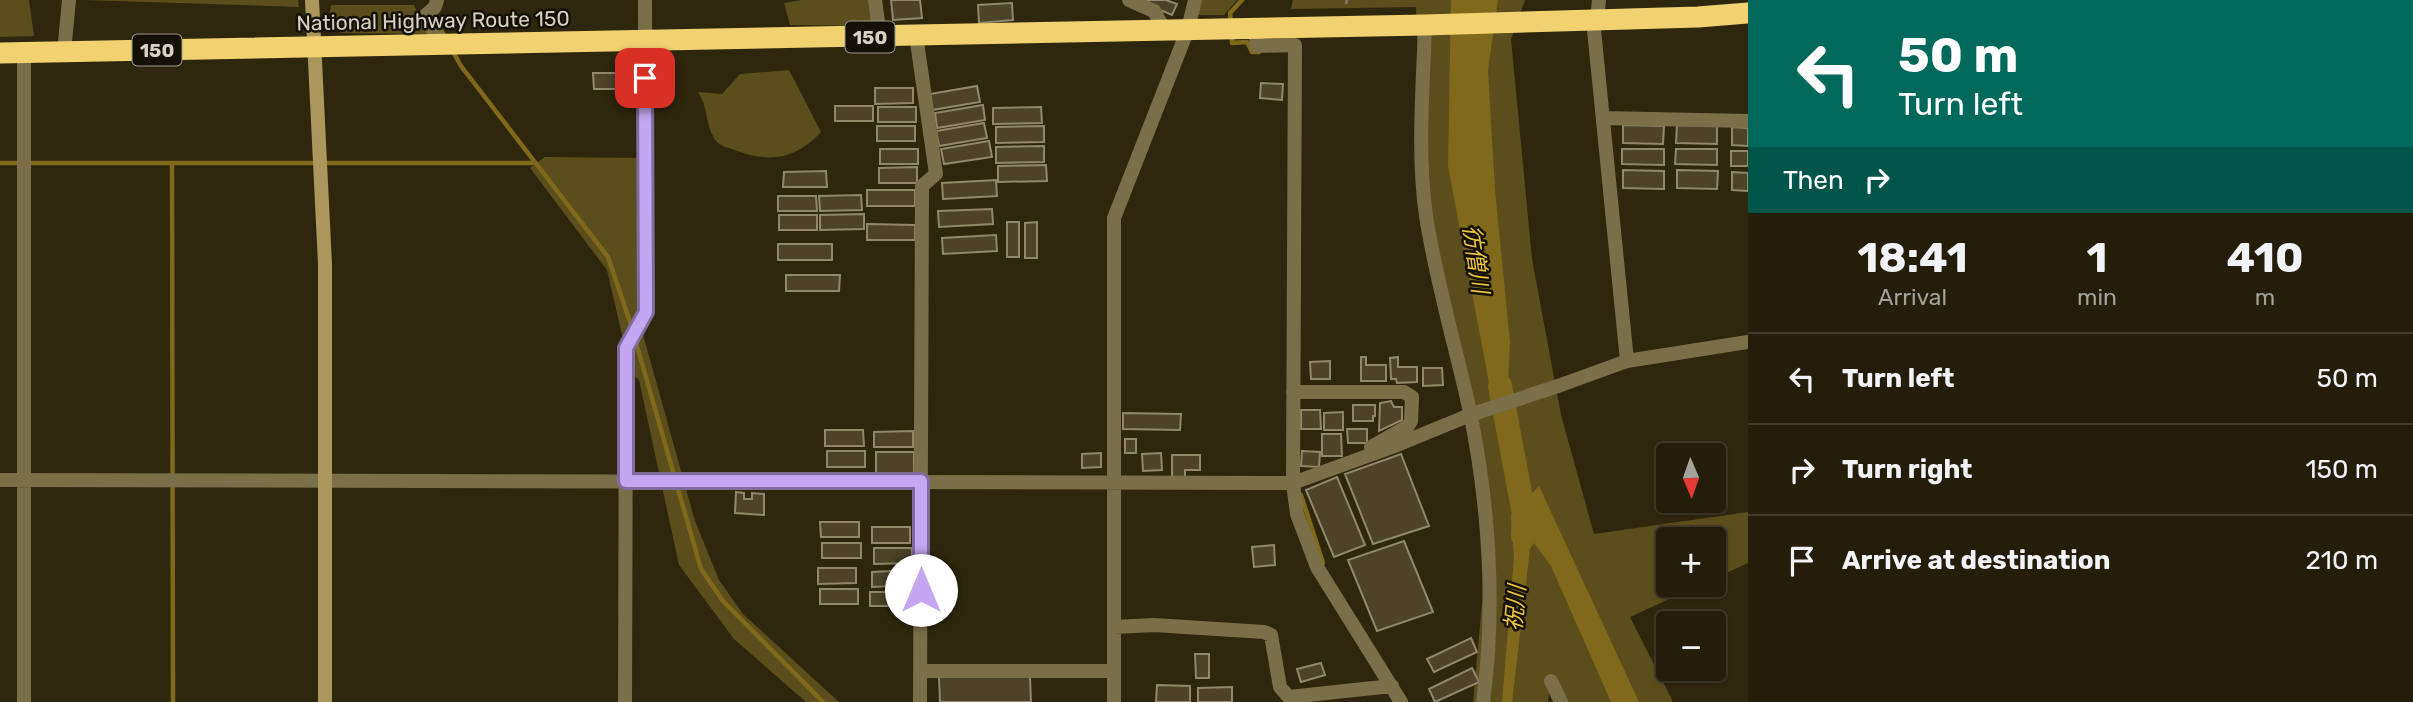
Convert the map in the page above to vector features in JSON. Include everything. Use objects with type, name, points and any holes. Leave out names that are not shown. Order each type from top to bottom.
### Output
[{"type":"highway","name":"National Highway Route 150","points":[[0,53],[1425,25],[1516,22],[1596,13],[1698,17],[1748,13]]},
{"type":"street","points":[[64,52],[69,0]]},
{"type":"street","points":[[312,0],[325,264],[325,702]]},
{"type":"street","points":[[437,0],[435,7],[426,15],[440,46]]},
{"type":"street","points":[[625,702],[626,348],[646,312],[645,0]]},
{"type":"street","points":[[875,0],[880,36]]},
{"type":"street","points":[[1129,0],[1154,12],[1164,29]]},
{"type":"street","points":[[1114,702],[1114,218],[1188,29],[1195,0]]},
{"type":"street","points":[[1596,13],[1627,360]]},
{"type":"street","points":[[1425,25],[1422,139],[1426,215],[1470,415],[1486,526],[1489,636],[1483,702]]},
{"type":"street","points":[[1255,28],[1257,46],[1294,45],[1297,514],[1317,566],[1401,702]]},
{"type":"street","points":[[916,36],[936,174],[922,186],[920,702]]},
{"type":"street","points":[[24,52],[24,702]]},
{"type":"street","points":[[1604,118],[1748,121]]},
{"type":"street","points":[[0,480],[1114,483],[1297,481],[1470,415],[1627,360],[1748,342]]},
{"type":"street","points":[[1297,392],[1404,392],[1412,397],[1411,421],[1408,426],[1362,453],[1354,461]]},
{"type":"street","points":[[1114,627],[1154,625],[1264,632],[1270,635],[1280,687],[1291,699],[1392,686]]},
{"type":"street","points":[[921,671],[1114,671]]},
{"type":"street","points":[[1550,681],[1561,702]]},
{"type":"shaded area","points":[[0,0],[29,0],[34,36],[0,37]]},
{"type":"shaded area","points":[[83,0],[298,0],[299,7]]},
{"type":"shaded area","points":[[802,0],[875,0],[878,26],[790,25],[784,3]]},
{"type":"shaded area","points":[[1195,0],[1237,0],[1224,15],[1191,15]]},
{"type":"shaded area","points":[[1293,0],[1525,0],[1511,39],[1532,259],[1561,415],[1594,534],[1748,512],[1748,563],[1726,573],[1726,527],[1656,527],[1656,597],[1674,597],[1630,617],[1656,668],[1656,681],[1662,681],[1673,702],[1568,702],[1563,692],[1550,682],[1548,702],[1473,702],[1490,515],[1422,169],[1416,7],[1291,9]]},
{"type":"shaded area","points":[[331,5],[414,5],[427,34],[340,33],[329,20]]},
{"type":"shaded area","points":[[789,70],[821,132],[812,141],[792,153],[761,157],[749,155],[716,141],[698,92],[722,94],[740,74]]},
{"type":"shaded area","points":[[545,157],[645,158],[642,331],[695,521],[719,580],[743,614],[839,702],[806,702],[734,639],[679,565],[639,380],[631,373],[607,270],[530,168]]},
{"type":"water","points":[[1451,0],[1498,0],[1488,70],[1495,190],[1510,342],[1504,462],[1448,166]]},
{"type":"water","name":"祝川","points":[[1539,486],[1639,702],[1611,702],[1551,566],[1534,543],[1530,549],[1512,702],[1502,702],[1514,557],[1511,515]]},
{"type":"building","points":[[891,0],[920,0],[922,18],[893,20]]},
{"type":"building","points":[[1136,0],[1166,0],[1177,4],[1172,15]]},
{"type":"building","points":[[1012,3],[1013,20],[979,23],[978,5]]},
{"type":"building","points":[[593,73],[637,73],[637,89],[594,89]]},
{"type":"building","points":[[1261,83],[1283,84],[1282,100],[1260,98]]},
{"type":"building","points":[[977,86],[980,102],[932,110],[930,94]]},
{"type":"building","points":[[875,88],[913,88],[913,103],[875,104]]},
{"type":"building","points":[[983,105],[985,120],[937,128],[935,113]]},
{"type":"building","points":[[835,106],[873,106],[873,121],[835,121]]},
{"type":"building","points":[[878,107],[916,107],[916,122],[878,122]]},
{"type":"building","points":[[1041,107],[1042,123],[993,124],[993,108]]},
{"type":"building","points":[[984,123],[987,138],[939,146],[936,131]]},
{"type":"building","points":[[1623,125],[1664,126],[1663,144],[1623,143]]},
{"type":"building","points":[[1677,125],[1717,126],[1717,144],[1676,143]]},
{"type":"building","points":[[877,126],[915,126],[915,141],[877,141]]},
{"type":"building","points":[[1044,126],[1044,142],[996,143],[996,127]]},
{"type":"building","points":[[1732,127],[1748,128],[1748,146],[1732,145]]},
{"type":"building","points":[[989,141],[992,157],[944,164],[941,149]]},
{"type":"building","points":[[1044,146],[1044,162],[996,163],[996,147]]},
{"type":"building","points":[[880,149],[918,149],[918,164],[880,164]]},
{"type":"building","points":[[1622,149],[1664,149],[1664,165],[1622,164]]},
{"type":"building","points":[[1676,149],[1717,149],[1717,165],[1675,164]]},
{"type":"building","points":[[1731,151],[1748,151],[1748,166],[1731,166]]},
{"type":"building","points":[[1046,165],[1047,181],[998,182],[998,166]]},
{"type":"building","points":[[917,167],[917,183],[879,183],[879,168]]},
{"type":"building","points":[[1623,170],[1664,171],[1664,189],[1623,188]]},
{"type":"building","points":[[1677,170],[1718,171],[1717,189],[1677,188]]},
{"type":"building","points":[[826,171],[827,187],[783,187],[784,172]]},
{"type":"building","points":[[1732,172],[1748,173],[1748,191],[1732,190]]},
{"type":"building","points":[[996,180],[997,196],[943,199],[942,183]]},
{"type":"building","points":[[867,190],[915,190],[915,206],[867,206]]},
{"type":"building","points":[[861,195],[862,210],[820,211],[819,196]]},
{"type":"building","points":[[778,196],[816,196],[817,211],[778,211]]},
{"type":"building","points":[[992,209],[993,224],[939,227],[938,211]]},
{"type":"building","points":[[864,214],[864,229],[820,230],[820,215]]},
{"type":"building","points":[[779,215],[817,215],[817,230],[779,230]]},
{"type":"building","points":[[1007,222],[1019,222],[1019,257],[1007,257]]},
{"type":"building","points":[[1037,222],[1037,258],[1025,258],[1025,223]]},
{"type":"building","points":[[867,224],[915,225],[915,240],[867,240]]},
{"type":"building","points":[[996,235],[997,251],[943,254],[942,238]]},
{"type":"building","points":[[778,244],[832,244],[832,260],[778,260]]},
{"type":"building","points":[[786,275],[840,275],[839,291],[786,291]]},
{"type":"building","points":[[1361,357],[1366,357],[1366,365],[1386,365],[1386,381],[1361,381]]},
{"type":"building","points":[[1398,357],[1398,367],[1417,367],[1417,382],[1397,383],[1396,379],[1391,379],[1390,358]]},
{"type":"building","points":[[1330,361],[1330,379],[1311,379],[1310,362]]},
{"type":"building","points":[[1423,368],[1442,368],[1443,385],[1423,386]]},
{"type":"building","points":[[1391,401],[1394,407],[1402,407],[1402,420],[1379,431],[1380,403]]},
{"type":"building","points":[[1353,405],[1375,405],[1373,421],[1353,421]]},
{"type":"building","points":[[1301,410],[1320,410],[1321,429],[1301,429]]},
{"type":"building","points":[[1343,412],[1343,430],[1324,430],[1324,413]]},
{"type":"building","points":[[1123,413],[1181,414],[1180,430],[1123,429]]},
{"type":"building","points":[[1347,429],[1367,429],[1367,443],[1348,443]]},
{"type":"building","points":[[825,430],[863,430],[864,446],[825,446]]},
{"type":"building","points":[[913,431],[913,447],[874,447],[874,432]]},
{"type":"building","points":[[1322,434],[1341,434],[1342,456],[1322,456]]},
{"type":"building","points":[[1125,439],[1136,439],[1136,453],[1125,453]]},
{"type":"building","points":[[827,451],[865,451],[865,467],[827,467]]},
{"type":"building","points":[[1302,451],[1320,452],[1319,467],[1301,466]]},
{"type":"building","points":[[876,452],[914,452],[914,476],[876,476]]},
{"type":"building","points":[[1101,453],[1101,467],[1082,468],[1082,454]]},
{"type":"building","points":[[1161,453],[1162,470],[1143,471],[1142,454]]},
{"type":"building","points":[[1401,454],[1429,526],[1373,544],[1345,474]]},
{"type":"building","points":[[1172,455],[1200,455],[1200,470],[1185,470],[1185,477],[1172,477]]},
{"type":"building","points":[[1337,477],[1365,545],[1334,557],[1306,490]]},
{"type":"building","points":[[736,492],[744,493],[744,499],[752,499],[752,493],[764,494],[764,515],[735,513]]},
{"type":"building","points":[[820,522],[859,522],[859,537],[821,537]]},
{"type":"building","points":[[872,527],[910,527],[910,543],[872,543]]},
{"type":"building","points":[[1404,541],[1433,612],[1377,631],[1348,560]]},
{"type":"building","points":[[822,543],[861,543],[861,558],[822,558]]},
{"type":"building","points":[[1274,545],[1275,565],[1254,567],[1252,547]]},
{"type":"building","points":[[874,548],[912,548],[912,563],[874,564]]},
{"type":"building","points":[[818,568],[856,568],[856,583],[818,584]]},
{"type":"building","points":[[891,571],[892,586],[872,587],[872,572]]},
{"type":"building","points":[[820,589],[858,589],[858,604],[820,604]]},
{"type":"building","points":[[870,592],[891,592],[891,606],[870,606]]},
{"type":"building","points":[[1471,638],[1477,652],[1434,672],[1427,659]]},
{"type":"building","points":[[1195,654],[1209,654],[1209,678],[1196,678]]},
{"type":"building","points":[[1321,663],[1325,675],[1301,682],[1297,669]]},
{"type":"building","points":[[1472,668],[1479,682],[1435,702],[1429,689]]},
{"type":"building","points":[[939,677],[1030,677],[1031,702],[940,702]]},
{"type":"building","points":[[1157,685],[1190,686],[1190,702],[1156,702]]},
{"type":"building","points":[[1232,687],[1232,702],[1198,702],[1198,688]]},
{"type":"waterway","points":[[1231,24],[1230,13],[1242,0]]},
{"type":"waterway","points":[[437,22],[446,39]]},
{"type":"waterway","points":[[1232,36],[1232,43],[1247,42],[1252,52],[1259,52]]},
{"type":"waterway","points":[[452,50],[461,66],[608,257],[632,328]]},
{"type":"waterway","points":[[0,163],[533,163]]},
{"type":"waterway","points":[[172,163],[173,702]]},
{"type":"waterway","points":[[635,339],[701,569],[723,601],[823,702]]},
{"type":"waterway","name":"彷僧川","points":[[1500,386],[1524,514],[1523,536]]},
{"type":"waterway","points":[[1301,495],[1323,563]]},
{"type":"route","points":[[645,78],[646,312],[626,348],[626,481],[921,481],[921,590]]}]
